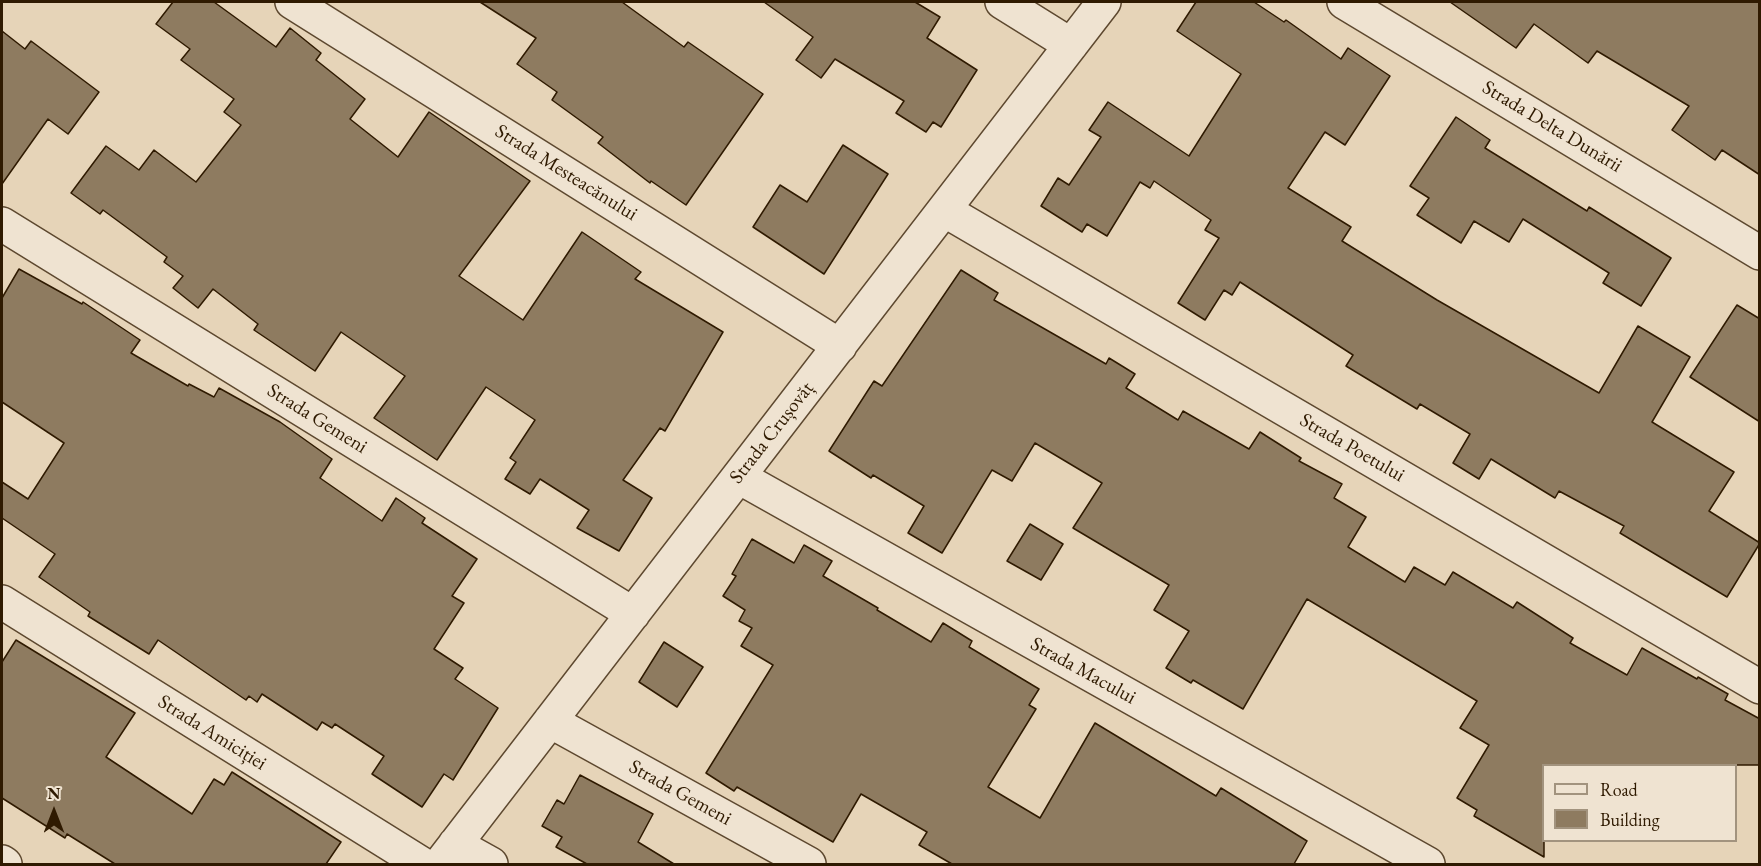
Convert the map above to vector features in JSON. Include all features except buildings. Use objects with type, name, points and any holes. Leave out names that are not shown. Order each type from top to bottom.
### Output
[{"type":"street","name":"Strada Mesteacănului","points":[[292,2],[840,346]]},
{"type":"street","points":[[1002,2],[1071,45]]},
{"type":"street","name":"Strada Crușovăț","points":[[448,854],[1104,2]]},
{"type":"street","name":"Strada Delta Dunării","points":[[1344,2],[1760,253]]},
{"type":"street","name":"Strada Poetului","points":[[944,210],[1760,687]]},
{"type":"street","name":"Strada Gemeni","points":[[2,224],[633,614]]},
{"type":"street","name":"Strada Macului","points":[[739,477],[1428,864]]},
{"type":"street","name":"Strada Amiciției","points":[[2,602],[422,864]]},
{"type":"street","name":"Strada Gemeni","points":[[550,721],[809,864]]},
{"type":"street","points":[[448,854],[491,864]]}]
